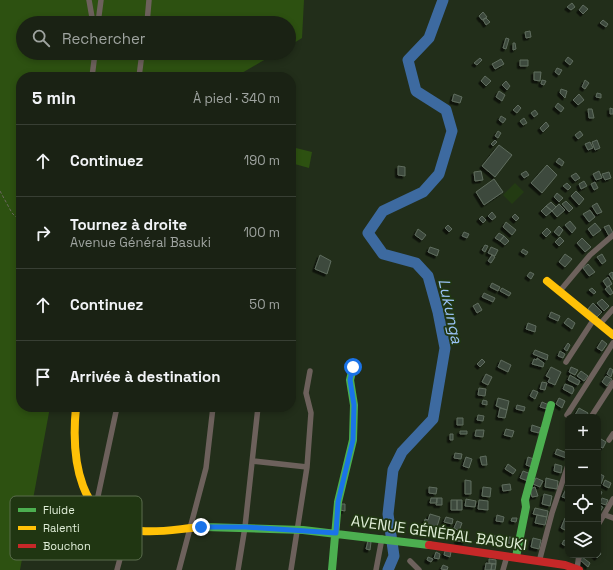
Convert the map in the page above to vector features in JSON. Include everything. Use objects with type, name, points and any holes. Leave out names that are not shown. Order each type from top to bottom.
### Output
[{"type":"street","points":[[88,0],[91,16]]},
{"type":"street","points":[[99,16],[101,0]]},
{"type":"street","points":[[147,16],[149,0]]},
{"type":"street","points":[[92,72],[93,60]]},
{"type":"street","points":[[140,72],[141,60]]},
{"type":"street","points":[[559,292],[590,255],[613,235]]},
{"type":"street","points":[[547,281],[613,335]]},
{"type":"street","points":[[566,362],[597,322],[613,309]]},
{"type":"street","points":[[568,414],[613,343]]},
{"type":"street","points":[[332,570],[338,502],[353,440],[354,405],[350,380],[353,367]]},
{"type":"street","points":[[291,570],[307,467],[311,413],[306,393],[310,371]]},
{"type":"street","points":[[593,414],[613,383]]},
{"type":"street","points":[[516,557],[523,515],[526,507],[525,500],[551,405]]},
{"type":"street","points":[[75,412],[74,450],[81,478],[88,496]]},
{"type":"street","points":[[97,496],[116,412]]},
{"type":"street","points":[[179,570],[206,468],[212,412]]},
{"type":"street","points":[[238,570],[245,527],[250,467],[253,461],[258,412]]},
{"type":"street","points":[[608,440],[613,434]]},
{"type":"street","points":[[253,461],[307,467]]},
{"type":"street","points":[[545,565],[565,478]]},
{"type":"street","points":[[600,522],[613,499]]},
{"type":"street","points":[[605,515],[613,518]]},
{"type":"street","name":"AVENUE GÉNÉRAL BASUKI","points":[[142,531],[154,532],[201,527],[245,527],[336,533],[402,540],[516,557],[545,565],[578,569]]},
{"type":"street","points":[[376,570],[382,538]]},
{"type":"street","points":[[503,570],[507,556]]},
{"type":"street","points":[[578,569],[579,558]]},
{"type":"street","points":[[117,570],[120,560]]},
{"type":"street","points":[[410,561],[419,570]]},
{"type":"path","points":[[0,191],[12,213],[16,217]]},
{"type":"shaded area","points":[[0,0],[304,0],[302,38],[296,42],[296,16],[16,16],[16,60],[264,60],[244,72],[16,72],[16,412],[49,412],[34,496],[10,496],[10,560],[22,560],[20,570],[0,570]]},
{"type":"shaded area","points":[[296,148],[312,152],[309,168],[296,164]]},
{"type":"shaded area","points":[[515,183],[524,192],[512,204],[503,195]]},
{"type":"building","points":[[572,3],[575,7],[571,10],[567,7]]},
{"type":"building","points":[[583,5],[588,9],[583,14],[579,10]]},
{"type":"building","points":[[483,12],[487,17],[482,20],[479,16]]},
{"type":"building","points":[[486,18],[490,22],[486,25],[483,20]]},
{"type":"building","points":[[603,20],[608,24],[606,27],[600,23]]},
{"type":"building","points":[[530,31],[531,37],[526,38],[525,32]]},
{"type":"building","points":[[506,38],[509,39],[506,49],[503,48]]},
{"type":"building","points":[[513,43],[515,43],[516,49],[513,50]]},
{"type":"building","points":[[568,57],[573,61],[570,65],[565,61]]},
{"type":"building","points":[[480,58],[482,60],[477,65],[474,63]]},
{"type":"building","points":[[501,59],[504,64],[495,69],[492,64]]},
{"type":"building","points":[[520,60],[528,60],[528,66],[520,66]]},
{"type":"building","points":[[557,68],[562,70],[559,75],[555,72]]},
{"type":"building","points":[[534,72],[541,72],[540,81],[534,80]]},
{"type":"building","points":[[485,76],[491,81],[486,86],[481,81]]},
{"type":"building","points":[[542,80],[546,81],[544,85],[541,84]]},
{"type":"building","points":[[585,80],[589,83],[585,89],[582,87]]},
{"type":"building","points":[[506,81],[510,86],[507,90],[502,85]]},
{"type":"building","points":[[561,89],[567,91],[565,98],[560,93]]},
{"type":"building","points":[[499,91],[505,95],[502,101],[496,97]]},
{"type":"building","points":[[597,93],[601,94],[601,98],[596,97]]},
{"type":"building","points":[[454,94],[462,97],[460,103],[452,101]]},
{"type":"building","points":[[579,94],[584,100],[578,105],[573,100]]},
{"type":"building","points":[[558,103],[564,108],[561,112],[555,107]]},
{"type":"building","points":[[518,105],[521,108],[517,113],[513,110]]},
{"type":"building","points":[[610,108],[613,109],[613,114],[610,114]]},
{"type":"building","points":[[588,109],[592,109],[594,118],[589,118]]},
{"type":"building","points":[[535,110],[538,114],[534,117],[531,113]]},
{"type":"building","points":[[501,116],[506,119],[503,123],[499,120]]},
{"type":"building","points":[[524,118],[527,123],[523,125],[520,121]]},
{"type":"building","points":[[546,122],[549,126],[543,132],[540,128]]},
{"type":"building","points":[[498,131],[501,133],[498,138],[495,136]]},
{"type":"building","points":[[580,131],[583,135],[578,139],[575,135]]},
{"type":"building","points":[[495,140],[497,142],[493,146],[491,144]]},
{"type":"building","points":[[597,140],[600,148],[595,150],[592,142]]},
{"type":"building","points":[[590,142],[593,148],[588,150],[585,144]]},
{"type":"building","points":[[499,145],[512,155],[495,177],[482,166]]},
{"type":"building","points":[[559,158],[564,162],[562,166],[556,162]]},
{"type":"building","points":[[547,165],[557,175],[542,193],[531,183]]},
{"type":"building","points":[[398,166],[405,167],[405,176],[398,175]]},
{"type":"building","points":[[481,171],[483,180],[475,181],[474,172]]},
{"type":"building","points":[[526,171],[529,175],[524,178],[521,174]]},
{"type":"building","points":[[599,171],[602,178],[596,180],[593,174]]},
{"type":"building","points":[[609,172],[611,178],[605,180],[602,174]]},
{"type":"building","points":[[576,173],[580,178],[575,181],[571,176]]},
{"type":"building","points":[[494,179],[503,192],[484,205],[476,192]]},
{"type":"building","points":[[584,181],[587,186],[581,189],[579,184]]},
{"type":"building","points":[[595,182],[598,188],[594,190],[591,184]]},
{"type":"building","points":[[567,183],[571,187],[568,190],[563,186]]},
{"type":"building","points":[[576,191],[584,199],[579,205],[571,196]]},
{"type":"building","points":[[557,193],[563,198],[559,202],[554,197]]},
{"type":"building","points":[[566,201],[573,208],[569,212],[562,204]]},
{"type":"building","points":[[551,202],[556,207],[552,211],[546,206]]},
{"type":"building","points":[[597,203],[602,212],[597,214],[592,206]]},
{"type":"building","points":[[559,204],[565,210],[557,217],[552,211]]},
{"type":"building","points":[[546,206],[552,211],[546,216],[541,211]]},
{"type":"building","points":[[590,210],[595,217],[589,222],[583,214]]},
{"type":"building","points":[[492,212],[496,217],[492,220],[488,216]]},
{"type":"building","points":[[515,214],[519,218],[516,221],[512,217]]},
{"type":"building","points":[[482,216],[486,220],[483,223],[479,219]]},
{"type":"building","points":[[570,221],[576,228],[572,233],[565,225]]},
{"type":"building","points":[[506,222],[516,230],[512,235],[503,227]]},
{"type":"building","points":[[595,223],[601,230],[593,236],[588,229]]},
{"type":"building","points":[[448,225],[452,229],[449,232],[445,228]]},
{"type":"building","points":[[609,225],[613,233],[609,236],[604,227]]},
{"type":"building","points":[[559,226],[563,230],[559,236],[554,232]]},
{"type":"building","points":[[547,228],[551,232],[546,237],[542,233]]},
{"type":"building","points":[[418,229],[426,235],[422,240],[415,235]]},
{"type":"building","points":[[464,232],[469,234],[467,238],[462,236]]},
{"type":"building","points":[[499,233],[504,236],[500,241],[495,238]]},
{"type":"building","points":[[504,236],[509,241],[505,245],[500,241]]},
{"type":"building","points":[[560,237],[564,241],[559,246],[555,242]]},
{"type":"building","points":[[582,238],[591,247],[585,252],[577,243]]},
{"type":"building","points":[[485,245],[488,246],[485,252],[482,250]]},
{"type":"building","points":[[430,247],[439,250],[437,256],[428,252]]},
{"type":"building","points":[[491,247],[498,250],[495,256],[488,253]]},
{"type":"building","points":[[523,249],[528,252],[526,255],[521,252]]},
{"type":"building","points":[[565,254],[572,259],[565,267],[559,262]]},
{"type":"building","points":[[602,254],[606,261],[602,264],[597,257]]},
{"type":"building","points":[[320,255],[331,261],[327,274],[315,269]]},
{"type":"building","points":[[492,255],[495,257],[491,263],[488,261]]},
{"type":"building","points":[[588,264],[595,272],[589,276],[583,268]]},
{"type":"building","points":[[530,272],[534,274],[531,279],[527,276]]},
{"type":"building","points":[[612,272],[613,273],[613,280],[609,274]]},
{"type":"building","points":[[608,277],[612,284],[607,287],[603,281]]},
{"type":"building","points":[[492,283],[500,287],[498,291],[490,287]]},
{"type":"building","points":[[609,286],[613,293],[610,295],[605,289]]},
{"type":"building","points":[[502,288],[511,293],[509,296],[500,291]]},
{"type":"building","points":[[592,288],[596,292],[594,294],[589,290]]},
{"type":"building","points":[[484,293],[495,298],[493,302],[482,297]]},
{"type":"building","points":[[602,299],[609,306],[604,311],[597,303]]},
{"type":"building","points":[[478,303],[482,310],[477,313],[473,306]]},
{"type":"building","points":[[593,303],[602,312],[597,317],[588,309]]},
{"type":"building","points":[[551,312],[560,316],[558,321],[549,317]]},
{"type":"building","points":[[568,318],[575,323],[572,329],[564,323]]},
{"type":"building","points":[[528,323],[536,326],[535,332],[526,329]]},
{"type":"building","points":[[602,340],[607,344],[602,351],[597,348]]},
{"type":"building","points":[[568,343],[570,345],[567,351],[564,349]]},
{"type":"building","points":[[535,350],[548,355],[547,360],[533,354]]},
{"type":"building","points":[[560,351],[565,354],[563,358],[558,356]]},
{"type":"building","points":[[537,358],[544,363],[543,367],[532,364],[534,359],[537,360]]},
{"type":"building","points":[[482,359],[485,362],[480,367],[477,364]]},
{"type":"building","points":[[501,360],[511,365],[508,372],[498,367]]},
{"type":"building","points":[[551,367],[561,372],[555,385],[548,382],[550,378],[546,376]]},
{"type":"building","points":[[571,367],[578,370],[575,375],[569,372]]},
{"type":"building","points":[[610,368],[613,370],[611,377],[607,374]]},
{"type":"building","points":[[581,371],[588,376],[584,381],[577,376]]},
{"type":"building","points":[[486,374],[492,377],[488,385],[482,382]]},
{"type":"building","points":[[570,375],[580,381],[578,385],[568,380]]},
{"type":"building","points":[[606,376],[612,379],[607,386],[602,382]]},
{"type":"building","points":[[542,382],[547,383],[545,390],[540,389]]},
{"type":"building","points":[[565,384],[573,387],[574,390],[572,394],[563,389]]},
{"type":"building","points":[[479,388],[486,389],[485,396],[478,395]]},
{"type":"building","points":[[533,390],[538,392],[535,399],[530,396]]},
{"type":"building","points":[[498,398],[509,401],[507,410],[496,406]]},
{"type":"building","points":[[559,398],[565,401],[562,408],[556,404]]},
{"type":"building","points":[[483,400],[487,401],[487,405],[482,404]]},
{"type":"building","points":[[542,402],[549,405],[547,409],[540,407]]},
{"type":"building","points":[[517,405],[525,407],[524,411],[516,409]]},
{"type":"building","points":[[500,408],[507,410],[505,418],[498,417]]},
{"type":"building","points":[[579,408],[588,413],[588,414],[576,414]]},
{"type":"building","points":[[478,415],[484,416],[483,421],[477,420]]},
{"type":"building","points":[[457,418],[463,418],[463,425],[457,425]]},
{"type":"building","points":[[532,425],[541,428],[539,433],[531,431]]},
{"type":"building","points":[[506,429],[514,431],[512,437],[504,435]]},
{"type":"building","points":[[476,430],[484,430],[483,437],[475,436]]},
{"type":"building","points":[[460,431],[467,431],[467,434],[460,434]]},
{"type":"building","points":[[450,434],[453,434],[453,440],[450,440]]},
{"type":"building","points":[[601,439],[606,442],[603,448],[601,447]]},
{"type":"building","points":[[557,449],[565,452],[565,458],[555,454]]},
{"type":"building","points":[[455,453],[462,454],[461,459],[454,458]]},
{"type":"building","points":[[486,456],[487,465],[482,465],[480,457]]},
{"type":"building","points":[[466,457],[472,459],[469,468],[463,466]]},
{"type":"building","points":[[528,457],[534,459],[532,467],[526,465]]},
{"type":"building","points":[[508,464],[516,470],[513,474],[505,469]]},
{"type":"building","points":[[555,464],[562,466],[561,473],[554,471]]},
{"type":"building","points":[[523,471],[531,474],[528,481],[520,478]]},
{"type":"building","points":[[601,474],[604,476],[601,484]]},
{"type":"building","points":[[536,478],[543,481],[540,487],[533,484]]},
{"type":"building","points":[[546,478],[558,481],[557,489],[545,487]]},
{"type":"building","points":[[465,480],[471,481],[471,494],[465,494]]},
{"type":"building","points":[[605,480],[611,483],[609,488],[603,485]]},
{"type":"building","points":[[510,484],[511,490],[503,491],[502,485]]},
{"type":"building","points":[[429,487],[437,488],[436,494],[429,493]]},
{"type":"building","points":[[483,487],[491,488],[490,497],[482,496]]},
{"type":"building","points":[[535,487],[538,496],[532,497],[530,489]]},
{"type":"building","points":[[565,491],[565,498],[562,497]]},
{"type":"building","points":[[544,494],[552,496],[550,506],[542,504]]},
{"type":"building","points":[[431,498],[437,498],[437,503],[430,503]]},
{"type":"building","points":[[437,498],[442,498],[442,505],[436,505]]},
{"type":"building","points":[[602,498],[608,500],[606,505],[601,503]]},
{"type":"building","points":[[466,499],[476,501],[475,507],[465,506]]},
{"type":"building","points":[[451,500],[457,500],[457,510],[451,510]]},
{"type":"building","points":[[457,500],[462,500],[462,510],[457,510]]},
{"type":"building","points":[[479,500],[488,501],[488,510],[478,509]]},
{"type":"building","points":[[341,504],[345,504],[345,511],[340,510]]},
{"type":"building","points":[[535,508],[548,511],[547,517],[533,514]]},
{"type":"building","points":[[430,514],[440,517],[435,533],[423,529],[425,519],[428,520]]},
{"type":"building","points":[[497,515],[504,517],[503,522],[496,521]]},
{"type":"building","points":[[537,515],[547,517],[545,525],[535,523]]},
{"type":"building","points":[[446,517],[453,519],[452,524],[444,522]]},
{"type":"building","points":[[512,518],[517,518],[516,522],[511,521]]},
{"type":"building","points":[[565,518],[565,530],[561,528]]},
{"type":"building","points":[[457,521],[462,523],[459,531],[454,528]]},
{"type":"building","points":[[459,531],[466,532],[465,542],[457,541]]},
{"type":"building","points":[[480,535],[483,536],[481,542],[478,541]]},
{"type":"building","points":[[494,536],[500,537],[500,544],[494,544]]},
{"type":"building","points":[[509,537],[517,538],[516,544],[508,543]]},
{"type":"building","points":[[533,538],[541,540],[539,549],[531,547]]},
{"type":"building","points":[[368,541],[371,542],[370,550],[366,549]]},
{"type":"building","points":[[445,551],[451,552],[450,557],[444,555]]},
{"type":"building","points":[[436,552],[440,554],[439,559],[434,558]]},
{"type":"building","points":[[428,557],[433,559],[431,562],[427,560]]},
{"type":"building","points":[[583,558],[590,563],[588,567],[580,560]]},
{"type":"building","points":[[489,559],[496,560],[496,564],[489,563]]},
{"type":"building","points":[[486,563],[492,564],[491,570],[485,570]]},
{"type":"building","points":[[492,564],[496,564],[495,570],[491,570]]},
{"type":"building","points":[[443,565],[448,567],[447,570],[441,569]]},
{"type":"waterway","name":"Lukunga","points":[[388,570],[394,556],[388,514],[393,470],[402,452],[433,419],[445,348],[438,312],[428,276],[416,263],[383,254],[368,233],[383,211],[423,192],[439,174],[452,131],[446,110],[416,91],[408,60],[429,38],[443,0]]},
{"type":"traffic: fast","points":[[332,570],[338,502],[353,440],[354,405],[350,380],[353,367]]},
{"type":"traffic: fast","points":[[516,557],[526,507],[525,500],[551,405]]},
{"type":"traffic: fast","points":[[204,527],[303,530],[429,545]]},
{"type":"traffic: slow","points":[[547,281],[613,335]]},
{"type":"traffic: slow","points":[[76,412],[75,447],[78,467],[83,486],[88,496]]},
{"type":"traffic: slow","points":[[142,531],[165,531],[204,527]]},
{"type":"traffic: jam","points":[[429,545],[565,565],[579,570]]},
{"type":"route","points":[[201,527],[245,527],[336,533],[338,502],[353,440],[355,424],[350,380],[353,367]]}]
